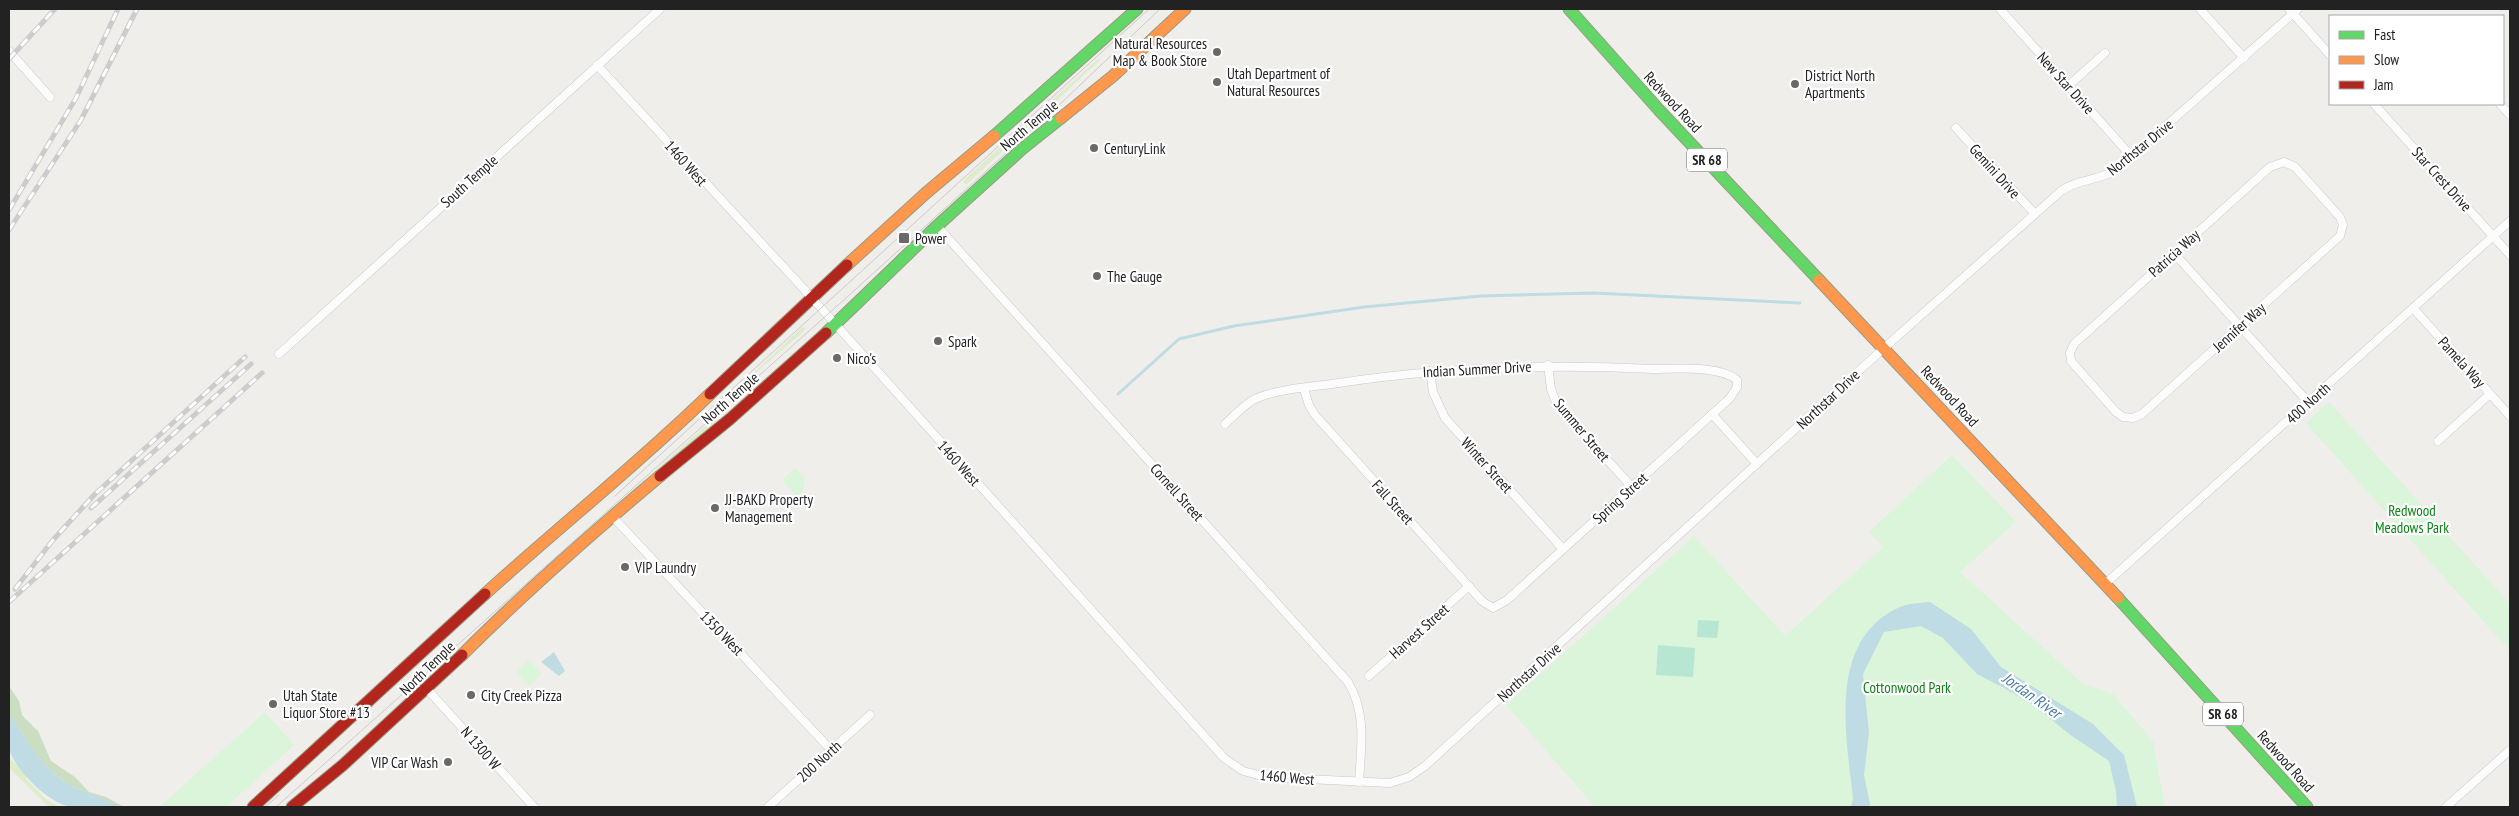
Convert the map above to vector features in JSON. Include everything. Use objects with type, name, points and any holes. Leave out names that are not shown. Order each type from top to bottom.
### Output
[{"type":"main road","name":"North Temple","points":[[252,807],[525,558],[606,491],[684,420],[811,297],[926,193],[1022,112],[1138,9]]},
{"type":"main road","name":"North Temple","points":[[292,807],[343,765],[427,689],[501,616],[612,516],[730,419],[835,325],[936,226],[1022,149],[1112,76],[1185,9]]},
{"type":"main road","name":"Redwood Road","points":[[1569,9],[1659,110],[2105,584],[2307,807]]},
{"type":"street","name":"South Temple","points":[[279,354],[660,9]]},
{"type":"street","name":"New Star Drive","points":[[2000,9],[2132,158]]},
{"type":"street","points":[[2200,9],[2244,58]]},
{"type":"street","name":"Northstar Drive","points":[[1360,782],[1390,783],[1418,772],[2034,214],[2070,185],[2108,175],[2132,158],[2244,58],[2293,10]]},
{"type":"street","points":[[2293,10],[2329,54]]},
{"type":"street","points":[[9,51],[50,97]]},
{"type":"street","points":[[2068,86],[2106,53]]},
{"type":"street","name":"1460 West","points":[[597,65],[811,297],[1233,766],[1254,775],[1266,777],[1360,782]]},
{"type":"street","name":"Star Crest Drive","points":[[2375,105],[2510,255]]},
{"type":"street","points":[[2501,105],[2510,115]]},
{"type":"street","name":"Gemini Drive","points":[[1956,128],[2034,214]]},
{"type":"street","name":"Patricia Way","points":[[2070,353],[2076,341],[2270,167],[2284,162]]},
{"type":"street","name":"Jennifer Way","points":[[2070,353],[2073,364],[2116,412],[2123,417],[2133,418],[2142,414],[2337,240],[2342,229],[2338,215],[2295,168],[2284,162]]},
{"type":"street","name":"400 North","points":[[2105,584],[2510,221]]},
{"type":"street","name":"Cornell Street","points":[[936,226],[1348,682],[1361,714],[1360,782]]},
{"type":"street","points":[[2174,253],[2308,402]]},
{"type":"street","name":"Pamela Way","points":[[2413,308],[2510,416]]},
{"type":"street","name":"Indian Summer Drive","points":[[1225,424],[1244,406],[1256,399],[1304,389],[1430,370],[1548,365],[1721,371],[1737,380]]},
{"type":"street","name":"Summer Street","points":[[1548,365],[1550,389],[1558,405],[1632,487]]},
{"type":"street","name":"Winter Street","points":[[1430,370],[1434,392],[1445,418],[1563,549]]},
{"type":"street","name":"Spring Street","points":[[1493,608],[1507,600],[1712,414],[1734,393],[1737,380]]},
{"type":"street","name":"Fall Street","points":[[1304,389],[1308,405],[1315,415],[1469,586],[1482,600],[1493,608]]},
{"type":"street","points":[[2438,441],[2490,394]]},
{"type":"street","points":[[1712,414],[1757,464]]},
{"type":"street","name":"1350 West","points":[[612,516],[831,750]]},
{"type":"street","name":"Harvest Street","points":[[1369,676],[1469,586]]},
{"type":"street","name":"N 1300 W","points":[[427,689],[534,807]]},
{"type":"street","name":"200 North","points":[[768,807],[870,715]]},
{"type":"street","points":[[2446,807],[2510,750]]},
{"type":"green space","points":[[1099,58],[1100,60],[966,185],[963,181]]},
{"type":"green space","points":[[802,327],[805,330],[736,390]]},
{"type":"green space","name":"Redwood Meadows Park","points":[[2329,402],[2510,604],[2510,651],[2306,423]]},
{"type":"green space","points":[[724,409],[713,426],[628,495]]},
{"type":"green space","name":"Cottonwood Park","points":[[1952,455],[2016,522],[1960,572],[2082,683],[2113,694],[2153,741],[2165,807],[1595,807],[1506,705],[1694,536],[1785,636],[1883,547],[1869,532]]},
{"type":"green space","points":[[795,468],[805,478],[803,491],[797,497],[782,480]]},
{"type":"green space","points":[[1698,620],[1719,621],[1717,638],[1697,637]]},
{"type":"green space","points":[[1658,645],[1695,648],[1693,677],[1656,675]]},
{"type":"green space","points":[[529,660],[542,674],[529,686],[516,672]]},
{"type":"green space","points":[[9,686],[19,701],[22,715],[38,731],[51,761],[75,777],[89,792],[106,797],[124,807],[118,807],[68,784],[51,771],[35,754],[9,713]]},
{"type":"green space","points":[[265,712],[294,745],[226,807],[159,807]]},
{"type":"green space","points":[[9,757],[27,776],[26,779],[47,800],[59,807],[49,807],[9,768]]},
{"type":"water","name":"Jordan River","points":[[1930,602],[1971,629],[2001,667],[2093,724],[2124,755],[2137,807],[2117,807],[2116,791],[2109,761],[2069,734],[2036,707],[1977,674],[1943,638],[1921,626],[1884,632],[1863,674],[1869,733],[1864,775],[1870,804],[1869,807],[1851,807],[1853,798],[1847,746],[1846,691],[1851,665],[1861,641],[1877,622],[1900,607]]},
{"type":"water","points":[[554,652],[565,671],[559,676],[541,662]]},
{"type":"water","points":[[9,713],[28,743],[50,770],[69,784],[107,800],[118,807],[71,807],[53,799],[35,786],[20,769],[10,752],[7,738]]},
{"type":"waterway","points":[[1118,394],[1179,339],[1234,326],[1364,307],[1481,296],[1594,293],[1800,303]]},
{"type":"tram line","points":[[615,496],[1149,9]]},
{"type":"tram line","points":[[276,807],[846,298],[1058,106],[1160,9]]},
{"type":"tram line","points":[[265,807],[279,795]]},
{"type":"railway","points":[[9,59],[55,9]]},
{"type":"railway","points":[[9,210],[76,98],[118,9]]},
{"type":"railway","points":[[9,230],[81,120],[137,9]]},
{"type":"railway","points":[[15,589],[53,540],[95,494],[245,357]]},
{"type":"railway","points":[[91,508],[251,364]]},
{"type":"railway","points":[[9,602],[262,373]]},
{"type":"traffic: fast","points":[[994,136],[1137,9]]},
{"type":"traffic: fast","points":[[1569,9],[1659,110],[1819,280]]},
{"type":"traffic: fast","points":[[826,333],[937,226],[1022,149],[1061,118]]},
{"type":"traffic: fast","points":[[2118,598],[2307,807]]},
{"type":"traffic: slow","points":[[1061,118],[1113,76],[1185,9]]},
{"type":"traffic: slow","points":[[847,265],[926,193],[994,136]]},
{"type":"traffic: slow","points":[[1819,280],[2118,598]]},
{"type":"traffic: slow","points":[[485,594],[655,445],[710,394]]},
{"type":"traffic: slow","points":[[462,655],[559,563],[660,476]]},
{"type":"traffic: jam","points":[[710,394],[847,265]]},
{"type":"traffic: jam","points":[[660,476],[730,419],[826,333]]},
{"type":"traffic: jam","points":[[253,807],[485,594]]},
{"type":"traffic: jam","points":[[292,807],[343,765],[462,655]]},
{"type":"place","name":"Natural Resources Map & Book Store","points":[[1217,52]]},
{"type":"place","name":"Utah Department of Natural Resources","points":[[1217,82]]},
{"type":"place","name":"District North Apartments","points":[[1795,84]]},
{"type":"place","name":"CenturyLink","points":[[1094,148]]},
{"type":"place","name":"Power","points":[[904,238]]},
{"type":"place","name":"The Gauge","points":[[1097,276]]},
{"type":"place","name":"Spark","points":[[938,341]]},
{"type":"place","name":"Nico's","points":[[837,358]]},
{"type":"place","name":"JJ-BAKD Property Management","points":[[715,508]]},
{"type":"place","name":"VIP Laundry","points":[[625,567]]},
{"type":"place","name":"City Creek Pizza","points":[[471,695]]},
{"type":"place","name":"Utah State Liquor Store #13","points":[[273,704]]},
{"type":"place","name":"VIP Car Wash","points":[[448,762]]}]
